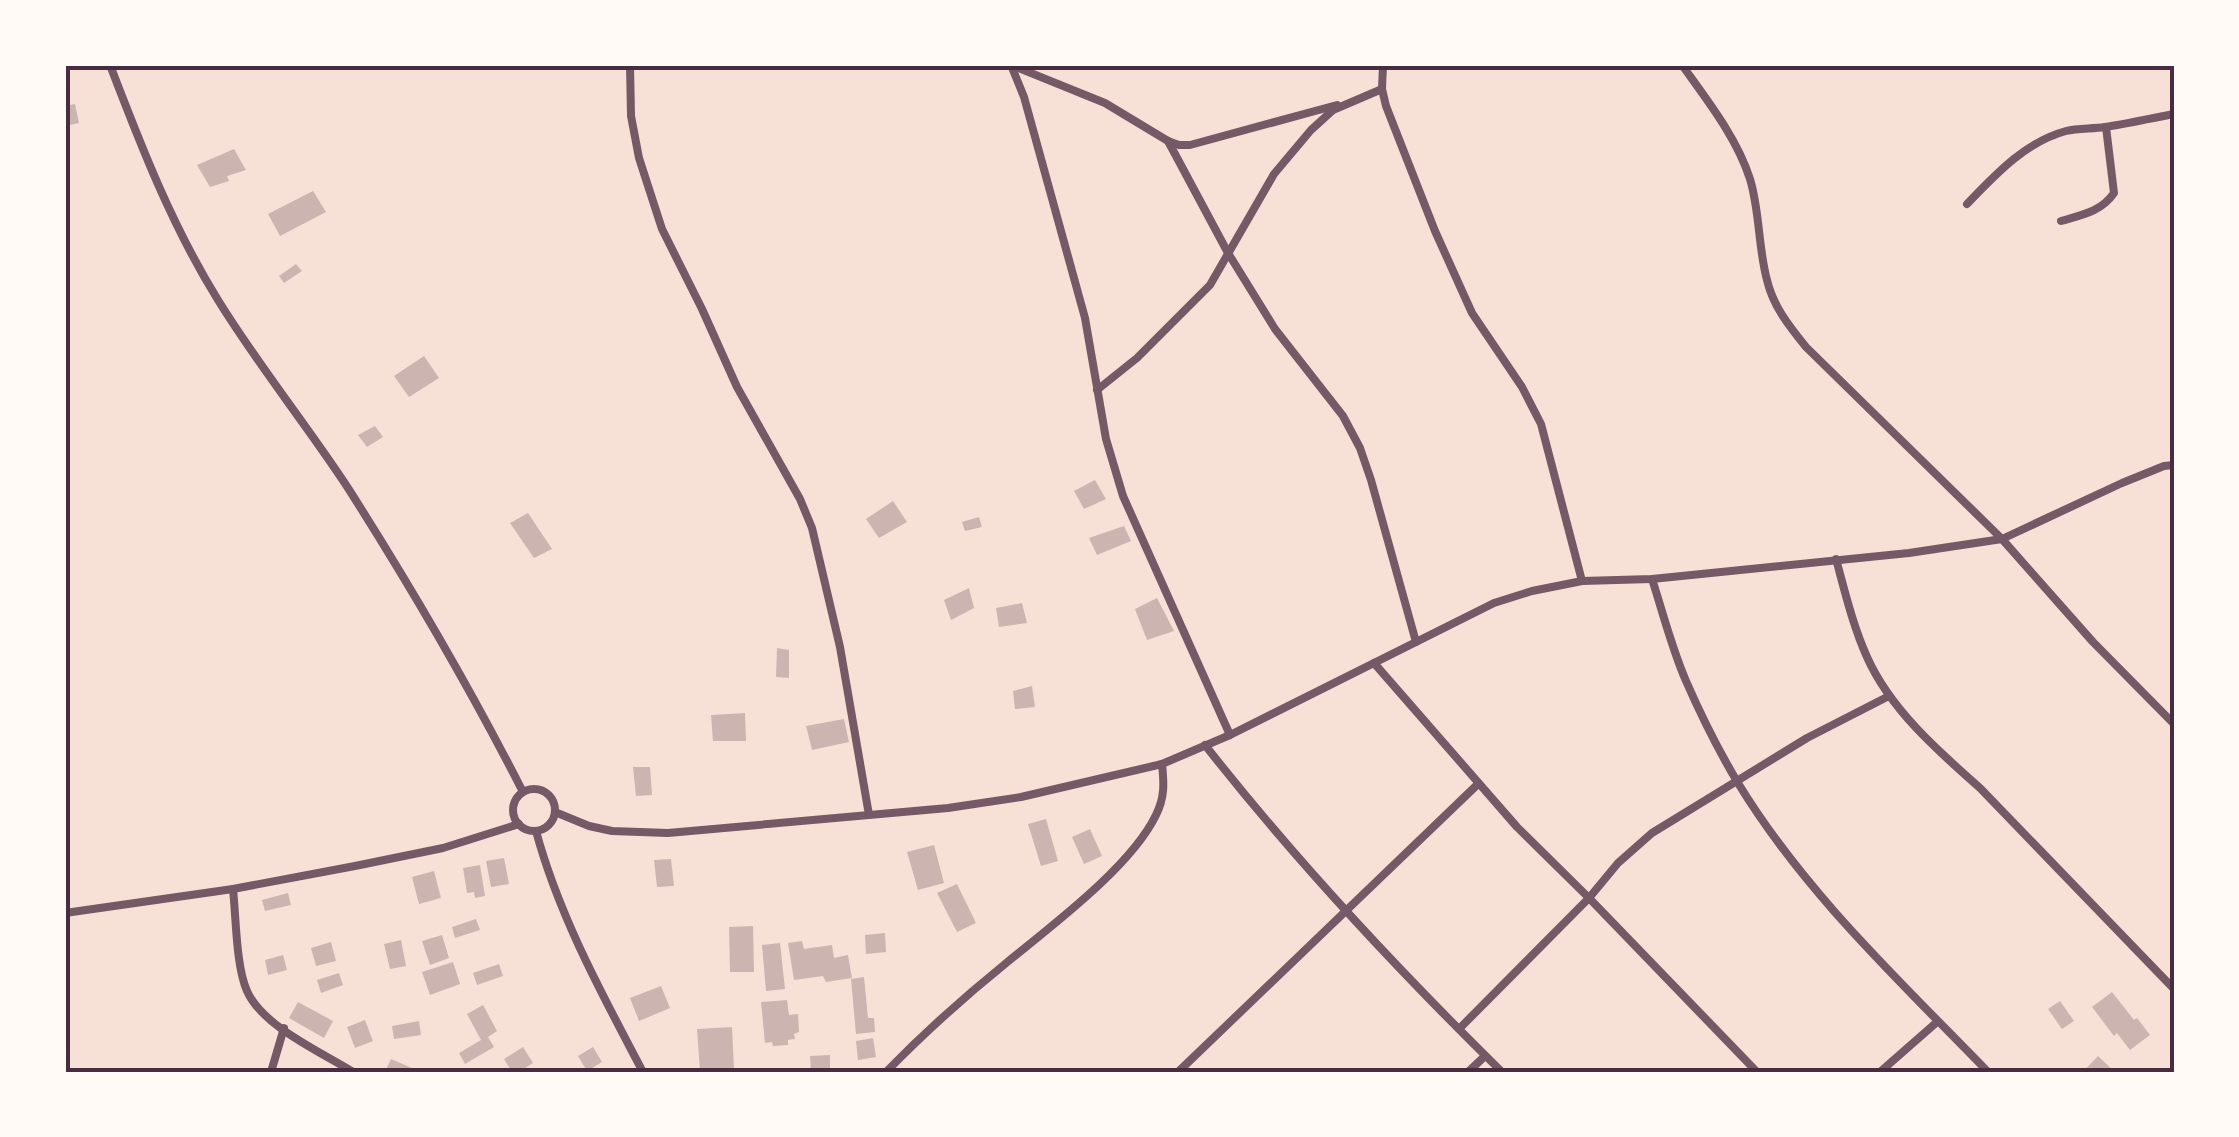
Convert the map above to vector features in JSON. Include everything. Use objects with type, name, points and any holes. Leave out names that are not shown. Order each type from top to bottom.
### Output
[{"type":"street","points":[[110,65],[166,205],[218,300],[346,486],[426,616],[523,792]]},
{"type":"street","points":[[630,65],[639,158],[662,228],[737,387],[800,499],[812,528],[840,647],[868,815]]},
{"type":"street","points":[[1230,735],[1123,496],[1106,439],[1084,318],[1024,97],[1011,65],[1105,102],[1179,145],[1347,102],[1382,89]]},
{"type":"street","points":[[1383,65],[1386,106],[1428,213],[1472,312],[1542,424],[1582,581]]},
{"type":"street","points":[[1682,65],[1743,160],[1757,212],[1767,282],[1786,323],[2002,538],[2093,642],[2174,724]]},
{"type":"street","points":[[1097,390],[1137,358],[1210,284],[1274,174],[1321,120],[1347,102]]},
{"type":"street","points":[[1967,204],[1998,172],[2047,138],[2069,130],[2174,114]]},
{"type":"street","points":[[2061,221],[2096,210],[2114,194],[2106,127]]},
{"type":"street","points":[[1168,141],[1228,253],[1275,329],[1343,416],[1360,448],[1416,642]]},
{"type":"street","points":[[555,812],[612,831],[668,833],[948,808],[1020,797],[1162,764],[1230,735],[1494,604],[1532,590],[1582,581],[1652,580],[1836,560],[2002,538],[2169,466],[2174,456]]},
{"type":"street","points":[[1836,560],[1868,660],[1889,696],[2174,989]]},
{"type":"street","points":[[1652,580],[1685,679],[1737,782],[1782,848],[1817,892],[1988,1072]]},
{"type":"street","points":[[1374,663],[1516,828],[1758,1072]]},
{"type":"street","points":[[1459,1028],[1589,898],[1618,863],[1652,833],[1807,738],[1889,696]]},
{"type":"street","points":[[1206,745],[1347,912],[1502,1072]]},
{"type":"street","points":[[886,1072],[1119,864],[1156,817],[1165,787],[1162,764]]},
{"type":"street","points":[[1178,1072],[1478,784]]},
{"type":"street","points":[[541,790],[554,803],[552,821],[545,828],[527,829],[514,816],[516,798],[523,792],[541,790]]},
{"type":"street","points":[[65,912],[234,888],[443,848],[519,824]]},
{"type":"street","points":[[536,830],[567,920],[642,1072]]},
{"type":"street","points":[[234,888],[246,989],[256,1006],[353,1072]]},
{"type":"street","points":[[1880,1072],[1938,1022]]},
{"type":"street","points":[[271,1072],[284,1028]]},
{"type":"street","points":[[1468,1072],[1485,1056]]},
{"type":"building","points":[[75,104],[79,123],[65,126],[65,106]]},
{"type":"building","points":[[234,149],[246,170],[210,187],[197,165]]},
{"type":"building","points":[[313,191],[326,212],[280,236],[268,214]]},
{"type":"building","points":[[296,264],[302,271],[284,283],[279,276]]},
{"type":"building","points":[[424,356],[439,378],[409,397],[394,376]]},
{"type":"building","points":[[375,426],[383,437],[367,447],[358,435]]},
{"type":"building","points":[[1095,480],[1106,499],[1084,509],[1074,491]]},
{"type":"building","points":[[893,501],[907,522],[879,538],[866,519]]},
{"type":"building","points":[[528,513],[552,549],[534,558],[510,523]]},
{"type":"building","points":[[979,517],[982,527],[965,531],[962,522]]},
{"type":"building","points":[[1124,526],[1131,541],[1097,555],[1089,538]]},
{"type":"building","points":[[969,588],[974,608],[951,620],[944,600]]},
{"type":"building","points":[[1157,598],[1174,631],[1147,640],[1135,609]]},
{"type":"building","points":[[1022,603],[1027,623],[999,627],[996,608]]},
{"type":"building","points":[[777,648],[789,650],[789,678],[776,677]]},
{"type":"building","points":[[1032,686],[1035,707],[1015,709],[1013,691]]},
{"type":"building","points":[[745,713],[746,741],[713,741],[711,715]]},
{"type":"building","points":[[844,719],[849,742],[812,750],[806,726]]},
{"type":"building","points":[[633,767],[650,767],[652,795],[636,796]]},
{"type":"building","points":[[1046,819],[1058,861],[1041,866],[1028,824]]},
{"type":"building","points":[[1090,829],[1102,856],[1084,864],[1072,837]]},
{"type":"building","points":[[934,845],[944,883],[918,890],[907,852]]},
{"type":"building","points":[[504,858],[509,884],[491,887],[486,861]]},
{"type":"building","points":[[671,859],[674,886],[657,887],[654,860]]},
{"type":"building","points":[[480,865],[485,896],[475,898],[474,892],[467,893],[463,868]]},
{"type":"building","points":[[434,871],[441,898],[419,904],[412,877]]},
{"type":"building","points":[[957,884],[976,923],[957,932],[937,893]]},
{"type":"building","points":[[288,893],[291,905],[265,911],[262,900]]},
{"type":"building","points":[[476,919],[480,930],[455,938],[452,927]]},
{"type":"building","points":[[753,926],[754,972],[730,972],[729,927]]},
{"type":"building","points":[[885,933],[886,952],[866,954],[865,935]]},
{"type":"building","points":[[442,935],[449,958],[430,965],[422,941]]},
{"type":"building","points":[[401,940],[406,966],[390,969],[384,944]]},
{"type":"building","points":[[802,941],[804,949],[832,945],[834,958],[848,955],[852,978],[826,982],[823,976],[794,980],[788,943]]},
{"type":"building","points":[[331,942],[336,961],[316,966],[311,948]]},
{"type":"building","points":[[780,943],[785,989],[766,991],[762,945]]},
{"type":"building","points":[[283,955],[287,970],[268,975],[265,960]]},
{"type":"building","points":[[453,962],[460,984],[430,995],[422,972]]},
{"type":"building","points":[[499,964],[503,976],[477,985],[473,973]]},
{"type":"building","points":[[339,973],[343,985],[321,993],[317,980]]},
{"type":"building","points":[[864,977],[868,1018],[874,1018],[875,1032],[856,1034],[851,979]]},
{"type":"building","points":[[661,986],[670,1008],[639,1021],[630,998]]},
{"type":"building","points":[[2112,992],[2150,1035],[2130,1050],[2092,1007]]},
{"type":"building","points":[[787,1000],[789,1015],[798,1014],[799,1032],[794,1034],[795,1039],[788,1040],[788,1045],[765,1043],[761,1002]]},
{"type":"building","points":[[2060,1001],[2074,1021],[2062,1029],[2048,1009]]},
{"type":"building","points":[[298,1002],[333,1021],[324,1038],[289,1018]]},
{"type":"building","points":[[483,1005],[497,1031],[488,1037],[494,1047],[465,1064],[459,1053],[481,1040],[467,1014]]},
{"type":"building","points":[[365,1020],[373,1041],[355,1048],[347,1027]]},
{"type":"building","points":[[419,1021],[421,1035],[394,1039],[392,1026]]},
{"type":"building","points":[[732,1027],[734,1069],[700,1071],[697,1029]]},
{"type":"building","points":[[873,1038],[876,1057],[858,1060],[856,1041]]},
{"type":"building","points":[[523,1047],[533,1063],[512,1072],[504,1059]]},
{"type":"building","points":[[593,1047],[602,1062],[587,1071],[578,1056]]},
{"type":"building","points":[[830,1055],[830,1072],[811,1072],[810,1056]]},
{"type":"building","points":[[2098,1056],[2115,1072],[2083,1072]]},
{"type":"building","points":[[391,1059],[414,1069],[385,1072]]}]
